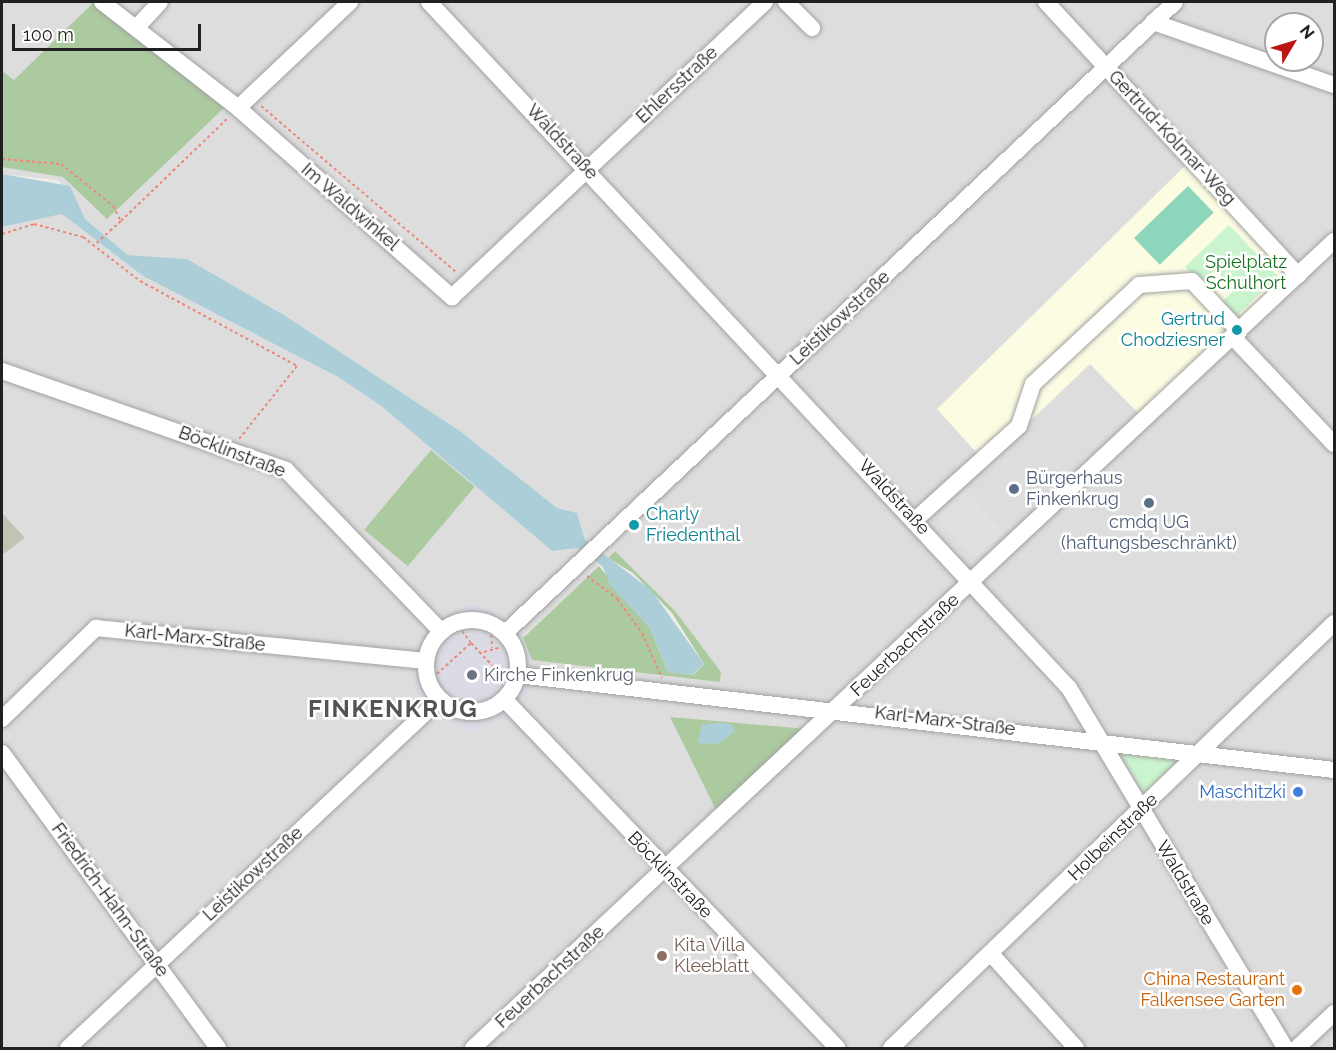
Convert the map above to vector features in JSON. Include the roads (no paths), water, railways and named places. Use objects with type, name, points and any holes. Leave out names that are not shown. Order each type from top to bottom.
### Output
[{"type":"street","name":"Im Waldwinkel","points":[[102,2],[238,108],[452,297],[588,169]]},
{"type":"street","points":[[136,28],[160,2]]},
{"type":"street","points":[[238,108],[350,2]]},
{"type":"street","name":"Waldstraße","points":[[429,2],[974,581],[1069,688],[1285,1048]]},
{"type":"street","name":"Ehlersstraße","points":[[588,169],[765,2]]},
{"type":"street","points":[[786,2],[812,28]]},
{"type":"street","name":"Gertrud-Kolmar-Weg","points":[[1046,2],[1298,274]]},
{"type":"street","name":"Leistikowstraße","points":[[509,639],[580,563],[1175,2]]},
{"type":"street","points":[[1153,22],[1335,85]]},
{"type":"street","name":"Feuerbachstraße","points":[[473,1048],[1335,241]]},
{"type":"street","points":[[915,519],[1019,426],[1033,384],[1139,285],[1192,282],[1335,444]]},
{"type":"street","name":"Böcklinstraße","points":[[2,371],[273,464],[301,482],[441,631]]},
{"type":"street","points":[[456,622],[490,623],[509,639],[512,687],[472,714],[439,700],[428,682],[425,661],[441,631],[456,622]]},
{"type":"street","name":"Holbeinstraße","points":[[891,1048],[992,955],[1335,623]]},
{"type":"street","name":"Karl-Marx-Straße","points":[[2,719],[96,628],[425,661]]},
{"type":"street","name":"Böcklinstraße","points":[[512,687],[664,871],[837,1048]]},
{"type":"street","name":"Karl-Marx-Straße","points":[[512,687],[666,689],[1335,770]]},
{"type":"street","name":"Leistikowstraße","points":[[68,1048],[439,700]]},
{"type":"street","name":"Friedrich-Hahn-Straße","points":[[2,753],[218,1048]]},
{"type":"street","points":[[992,955],[1076,1048]]},
{"type":"street","points":[[1297,1048],[1335,1013]]},
{"type":"water","points":[[2,174],[70,186],[85,219],[128,255],[187,259],[284,315],[460,431],[557,508],[577,513],[585,540],[651,590],[704,664],[692,675],[668,672],[650,628],[610,585],[603,567],[578,548],[552,551],[380,405],[338,377],[143,276],[62,214],[2,227]]},
{"type":"water","points":[[732,724],[734,732],[718,744],[698,743],[702,725]]},
{"type":"place","name":"Gertrud Chodziesner","points":[[1237,330]]},
{"type":"place","name":"Bürgerhaus Finkenkrug","points":[[1014,489]]},
{"type":"place","name":"cmdq UG (haftungsbeschränkt)","points":[[1149,503]]},
{"type":"place","name":"Charly Friedenthal","points":[[634,525]]},
{"type":"place","name":"Kirche Finkenkrug","points":[[472,675]]},
{"type":"place","name":"Maschitzki","points":[[1298,792]]},
{"type":"place","name":"Kita Villa Kleeblatt","points":[[662,956]]},
{"type":"place","name":"China Restaurant Falkensee Garten","points":[[1297,990]]},
{"type":"district","name":"FINKENKRUG","points":[[393,709]]},
{"type":"park label","name":"Spielplatz Schulhort","points":[[1246,273]]}]
